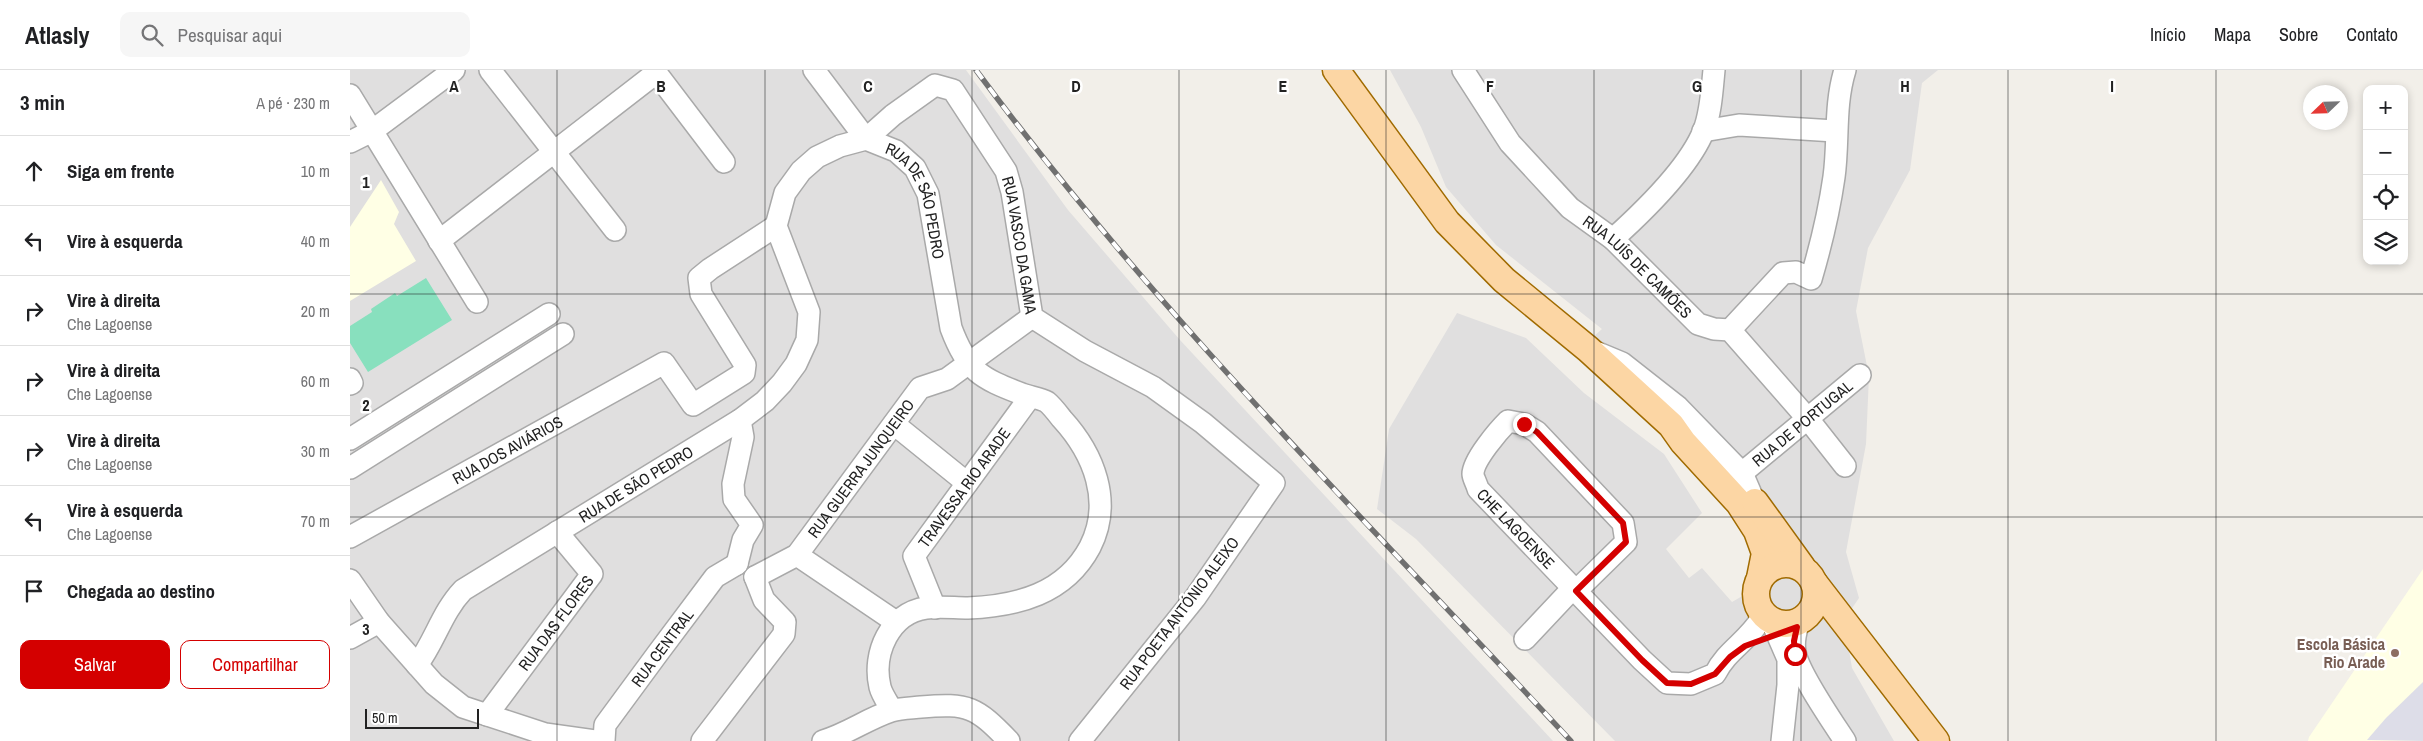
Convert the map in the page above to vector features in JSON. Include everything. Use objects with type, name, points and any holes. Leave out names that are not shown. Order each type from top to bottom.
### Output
[{"type":"main road","points":[[1336,70],[1447,222],[1504,280],[1588,349],[1671,425],[1683,442],[1739,503],[1757,531],[1765,553],[1766,609],[1781,624],[1801,621],[1818,615],[1831,620],[1846,633],[1928,731]]},
{"type":"main road","points":[[1588,349],[1623,369],[1723,463],[1754,501],[1808,576],[1928,731]]},
{"type":"main road","points":[[1766,609],[1769,568],[1780,563],[1794,564],[1808,576],[1816,601],[1801,621]]},
{"type":"street","points":[[350,142],[372,131],[454,70]]},
{"type":"street","points":[[490,70],[615,230]]},
{"type":"street","points":[[814,70],[866,140]]},
{"type":"street","name":"RUA LUÍS DE CAMÕES","points":[[1463,70],[1510,143],[1570,208],[1613,239],[1698,324],[1714,329],[1730,330]]},
{"type":"street","points":[[1613,239],[1646,210],[1686,159],[1704,131],[1714,70]]},
{"type":"street","points":[[1845,70],[1839,91],[1835,131],[1834,175],[1826,223],[1811,279],[1796,272],[1783,273],[1730,330],[1808,419],[1845,466]]},
{"type":"street","points":[[439,241],[655,72],[724,162]]},
{"type":"street","name":"RUA VASCO DA GAMA","points":[[866,140],[892,115],[935,85],[953,90],[1006,171],[1012,192],[1032,317],[1085,351],[1153,387],[1203,424],[1274,483]]},
{"type":"street","points":[[350,95],[477,302]]},
{"type":"street","points":[[1704,131],[1738,126],[1835,131]]},
{"type":"street","name":"RUA DE SÃO PEDRO","points":[[417,665],[426,653],[452,601],[463,590],[740,420],[765,401],[782,383],[796,364],[807,340],[809,312],[776,226],[785,193],[801,171],[818,157],[840,146],[866,140],[896,151],[915,168],[928,194],[951,328],[958,348],[967,362],[982,377],[1047,402],[1083,444],[1096,469],[1099,522],[1090,547],[1072,574],[1045,593],[1021,602],[996,606],[925,608],[908,614],[896,622]]},
{"type":"street","name":"RUA DOS AVIÁRIOS","points":[[350,537],[664,363],[693,405],[744,372],[745,365],[701,294],[699,278],[710,268],[776,226]]},
{"type":"street","points":[[350,439],[549,314]]},
{"type":"street","name":"RUA GUERRA JUNQUEIRO","points":[[755,577],[798,555],[920,388],[947,379],[967,362],[1032,317]]},
{"type":"street","points":[[350,468],[563,334]]},
{"type":"street","points":[[1588,349],[1622,363],[1678,407],[1742,473],[1754,501]]},
{"type":"street","name":"RUA DE PORTUGAL","points":[[1742,473],[1860,375]]},
{"type":"street","points":[[350,379],[352,383],[350,384]]},
{"type":"street","name":"TRAVESSA RIO ARADE","points":[[935,608],[914,556],[1030,397]]},
{"type":"street","points":[[702,741],[784,634],[785,622],[764,600],[755,577],[737,564],[744,540],[752,525],[734,499],[733,484],[744,437],[740,420]]},
{"type":"street","name":"CHE LAGOENSE","points":[[1525,639],[1575,590],[1626,542],[1623,523],[1537,432],[1524,424],[1508,420],[1476,464],[1473,474],[1478,489],[1575,590],[1642,660],[1667,683],[1691,684],[1715,674]]},
{"type":"street","points":[[894,424],[967,483]]},
{"type":"street","name":"RUA POETA ANTÓNIO ALEIXO","points":[[1080,741],[1195,598],[1274,483]]},
{"type":"street","name":"RUA DAS FLORES","points":[[487,715],[592,574],[556,532]]},
{"type":"street","points":[[798,555],[896,622],[881,646],[880,687],[868,722]]},
{"type":"street","name":"RUA CENTRAL","points":[[598,737],[716,577],[737,564]]},
{"type":"street","points":[[350,580],[379,622],[417,665],[434,684],[463,707],[546,734],[598,737]]},
{"type":"street","points":[[1715,674],[1723,658],[1752,635],[1766,609]]},
{"type":"street","points":[[1715,674],[1730,657],[1745,646],[1766,609]]},
{"type":"street","points":[[1766,609],[1788,659],[1788,685],[1782,741]]},
{"type":"street","points":[[1788,685],[1795,654],[1794,641],[1801,621]]},
{"type":"street","points":[[350,638],[379,622]]},
{"type":"street","points":[[1795,654],[1812,688],[1844,741]]},
{"type":"street","points":[[1788,685],[1812,688]]},
{"type":"street","points":[[880,687],[892,710]]},
{"type":"street","points":[[823,741],[842,735],[892,710],[952,705],[970,708],[985,716],[1009,741]]},
{"type":"shaded area","points":[[350,70],[966,70],[1068,210],[1180,340],[1553,741],[350,741]]},
{"type":"shaded area","points":[[1390,70],[1938,70],[1922,83],[1910,170],[1868,248],[1856,311],[1869,376],[1866,444],[1846,552],[1859,598],[1844,620],[1852,668],[1894,741],[1615,741],[1416,539],[1377,509],[1389,429],[1457,313],[1526,338],[1584,393],[1664,454],[1702,513],[1666,549],[1689,578],[1702,568],[1732,602],[1751,591],[1757,552],[1747,528],[1673,443],[1575,353],[1602,329],[1496,245],[1446,187],[1421,127]]},
{"type":"shaded area","points":[[381,180],[399,212],[394,224],[416,261],[350,301],[350,227]]},
{"type":"shaded area","name":"Escola Básica Rio Arade","points":[[2423,569],[2423,741],[2308,741],[2309,737]]},
{"type":"shaded area","points":[[2423,682],[2423,741],[2367,740],[2386,718]]},
{"type":"green space","points":[[426,278],[452,320],[368,372],[350,343],[350,326],[372,312],[371,309],[395,293],[397,296]]},
{"type":"railway","points":[[976,70],[1044,159],[1189,330],[1340,496],[1571,741]]},
{"type":"place","name":"Escola Básica Rio Arade","points":[[2395,653]]},
{"type":"route","points":[[1524,424],[1537,432],[1623,523],[1626,542],[1576,591],[1642,660],[1667,683],[1691,684],[1715,674],[1730,657],[1745,646],[1797,627],[1794,641],[1795,654]]}]
